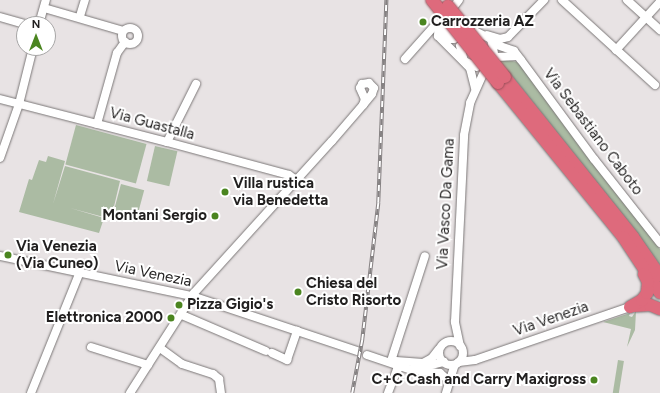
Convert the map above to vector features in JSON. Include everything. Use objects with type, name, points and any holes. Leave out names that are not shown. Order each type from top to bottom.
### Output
[{"type":"highway","points":[[432,0],[502,80],[660,270]]},
{"type":"highway","points":[[443,0],[502,80],[615,227],[660,293]]},
{"type":"highway","points":[[615,227],[648,282],[646,295],[630,307]]},
{"type":"highway","points":[[646,255],[660,276]]},
{"type":"highway","points":[[630,307],[647,305],[660,309]]},
{"type":"street","points":[[80,16],[85,0]]},
{"type":"street","points":[[477,32],[489,38],[501,39],[513,33],[544,0]]},
{"type":"street","points":[[562,0],[655,85]]},
{"type":"street","points":[[627,0],[660,30]]},
{"type":"street","points":[[616,50],[660,2]]},
{"type":"street","points":[[41,16],[45,4],[123,31],[132,28],[138,35],[135,42],[125,42]]},
{"type":"street","points":[[0,17],[16,22]]},
{"type":"street","points":[[425,37],[437,31],[441,22]]},
{"type":"street","points":[[405,59],[441,22]]},
{"type":"street","points":[[441,22],[446,34],[456,41],[464,61],[473,74],[475,88]]},
{"type":"street","points":[[123,31],[121,36],[125,42]]},
{"type":"street","points":[[437,31],[448,39],[456,41]]},
{"type":"street","points":[[437,31],[442,41]]},
{"type":"street","points":[[425,37],[433,37],[442,41],[464,61],[477,67]]},
{"type":"street","points":[[489,38],[495,55],[518,56]]},
{"type":"street","name":"Via Sebastiano Caboto","points":[[489,38],[497,45],[514,51],[660,243]]},
{"type":"street","points":[[97,124],[117,53],[125,42]]},
{"type":"street","points":[[0,158],[18,104],[31,56]]},
{"type":"street","name":"Via Vasco Da Gama","points":[[461,347],[455,322],[464,135],[468,111],[475,88],[484,74]]},
{"type":"street","points":[[167,142],[196,84]]},
{"type":"street","name":"Via Guastalla","points":[[0,99],[167,142],[287,175],[296,180]]},
{"type":"street","points":[[130,393],[182,315],[192,296],[363,105]]},
{"type":"street","name":"Via Venezia","points":[[0,256],[192,296],[357,351]]},
{"type":"street","points":[[388,361],[425,256]]},
{"type":"street","points":[[31,393],[80,272]]},
{"type":"street","name":"Via Venezia","points":[[388,361],[398,367],[409,370],[481,358],[630,307]]},
{"type":"street","points":[[182,315],[287,360],[297,331]]},
{"type":"street","name":"Via Vasco Da Gama","points":[[441,346],[450,336],[455,322]]},
{"type":"street","points":[[388,393],[398,367],[422,366],[430,360],[441,346],[450,341],[481,358]]},
{"type":"street","points":[[441,346],[439,356],[444,363],[448,381]]},
{"type":"street","points":[[91,347],[148,365]]},
{"type":"street","points":[[446,393],[448,381],[462,356],[461,347]]},
{"type":"street","points":[[160,348],[182,364],[213,374],[219,379],[221,393]]},
{"type":"street","name":"Via Venezia","points":[[367,355],[388,361],[419,363],[430,360]]},
{"type":"street","points":[[409,370],[440,373],[448,381]]},
{"type":"green space","points":[[506,60],[518,62],[585,154],[660,249],[660,265],[636,232],[500,61]]},
{"type":"green space","points":[[76,125],[147,144],[136,183],[65,165]]},
{"type":"green space","points":[[155,146],[177,151],[169,186],[147,181]]},
{"type":"green space","points":[[48,156],[65,161],[53,204],[65,166],[120,181],[111,219],[70,208],[104,218],[99,233],[19,212],[29,179],[32,180],[39,160],[46,162]]},
{"type":"green space","points":[[121,184],[144,190],[136,222],[112,216]]},
{"type":"green space","points":[[636,311],[635,330],[627,347],[631,329],[603,322],[630,313],[629,316],[632,317]]},
{"type":"green space","points":[[618,360],[624,361],[619,393],[613,393]]},
{"type":"railway","points":[[352,393],[362,340],[378,203],[386,0]]},
{"type":"place","name":"Carrozzeria AZ","points":[[423,22]]},
{"type":"place","name":"Villa rustica via Benedetta","points":[[225,192]]},
{"type":"place","name":"Montani Sergio","points":[[215,216]]},
{"type":"place","name":"Via Venezia (Via Cuneo)","points":[[8,255]]},
{"type":"place","name":"Chiesa del Cristo Risorto","points":[[298,292]]},
{"type":"place","name":"Pizza Gigio's","points":[[179,305]]},
{"type":"place","name":"Elettronica 2000","points":[[171,318]]},
{"type":"place","name":"C+C Cash and Carry Maxigross","points":[[594,380]]}]
